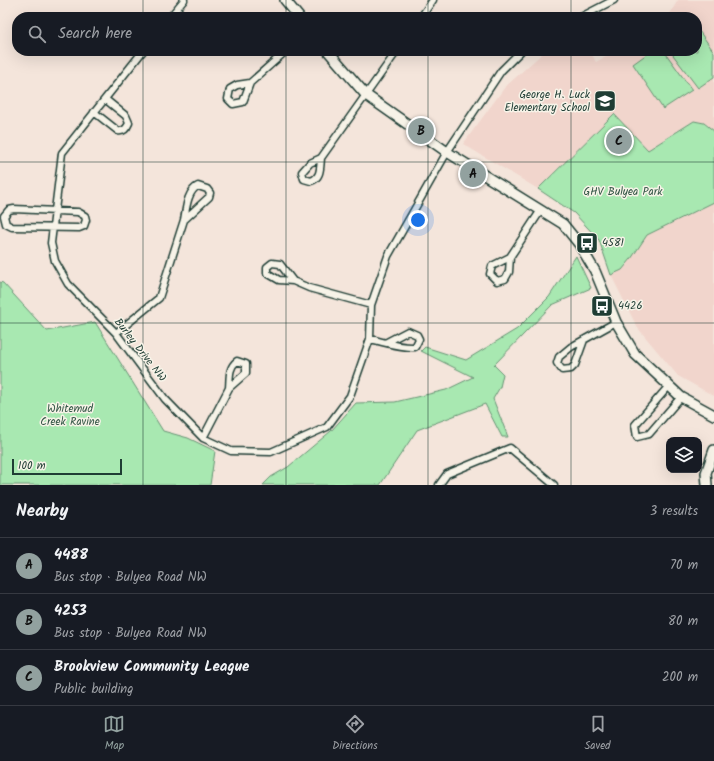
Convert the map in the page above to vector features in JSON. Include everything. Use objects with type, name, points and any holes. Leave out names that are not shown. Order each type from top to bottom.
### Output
[{"type":"street","points":[[174,12],[184,0]]},
{"type":"street","points":[[285,0],[295,12]]},
{"type":"street","points":[[425,12],[433,0]]},
{"type":"street","points":[[591,12],[614,0]]},
{"type":"street","name":"Burley Drive NW","points":[[139,56],[62,153],[51,243],[55,261],[68,284],[116,333],[164,399],[203,438],[231,451],[270,452],[327,427],[350,396],[370,339],[371,305],[388,256],[447,152],[501,71],[516,56]]},
{"type":"street","points":[[250,83],[280,56]]},
{"type":"street","points":[[332,56],[366,95],[447,152],[563,224],[579,244],[595,271],[616,322],[635,354],[668,387],[681,397],[714,415]]},
{"type":"street","points":[[321,158],[393,56]]},
{"type":"street","points":[[94,112],[118,131],[124,130],[128,127],[128,118],[105,99]]},
{"type":"street","points":[[116,333],[159,298],[184,220],[190,194],[194,188],[198,186],[207,189],[210,193],[209,196],[184,220]]},
{"type":"street","points":[[14,209],[78,212],[85,216],[86,220],[84,226],[79,228],[53,228],[12,227],[6,224],[4,216],[9,210],[14,209]]},
{"type":"street","points":[[510,257],[541,210]]},
{"type":"street","points":[[293,281],[309,288],[371,305]]},
{"type":"street","points":[[584,340],[575,365],[570,370],[562,370],[557,363],[559,357],[571,347],[616,322]]},
{"type":"street","points":[[370,339],[410,347],[415,346],[419,339],[417,335],[408,331],[387,342]]},
{"type":"street","points":[[668,387],[635,425],[637,436],[649,434],[681,397]]},
{"type":"street","points":[[203,438],[229,388]]},
{"type":"street","points":[[439,485],[447,474],[510,448],[554,485]]},
{"type":"street","points":[[714,450],[706,473],[707,485],[714,475]]},
{"type":"shaded area","name":"George H. Luck Elementary School","points":[[678,0],[714,0],[714,131],[704,123],[694,121],[648,150],[614,114],[538,189],[463,144],[505,87],[539,56],[593,56],[596,62],[606,56],[702,56],[702,12],[671,12]]},
{"type":"shaded area","points":[[714,202],[714,396],[678,376],[637,327],[611,275],[622,270],[647,235]]},
{"type":"green space","points":[[702,35],[714,52],[714,77],[698,88],[674,56],[702,56]]},
{"type":"green space","points":[[644,56],[668,56],[692,90],[663,109],[633,64]]},
{"type":"green space","name":"GHV Bulyea Park","points":[[614,114],[648,150],[694,121],[704,123],[714,131],[714,202],[647,235],[622,270],[611,275],[599,240],[574,213],[538,189]]},
{"type":"green space","points":[[576,256],[591,288],[552,305],[494,365],[503,374],[500,387],[493,399],[508,437],[502,437],[485,404],[417,430],[380,485],[263,485],[271,477],[288,467],[331,431],[356,403],[395,402],[446,390],[473,377],[421,351],[425,347],[466,360],[517,329],[549,297]]},
{"type":"green space","name":"Whitemud Creek Ravine","points":[[0,282],[3,283],[47,331],[95,322],[163,431],[188,438],[215,451],[210,485],[0,485]]},
{"type":"place","name":"George H. Luck Elementary School","points":[[605,101]]},
{"type":"place","name":"4253","points":[[421,131]]},
{"type":"place","name":"Brookview Community League","points":[[619,141]]},
{"type":"place","name":"4488","points":[[473,174]]},
{"type":"place","name":"4581","points":[[587,243]]},
{"type":"place","name":"4426","points":[[602,306]]}]
